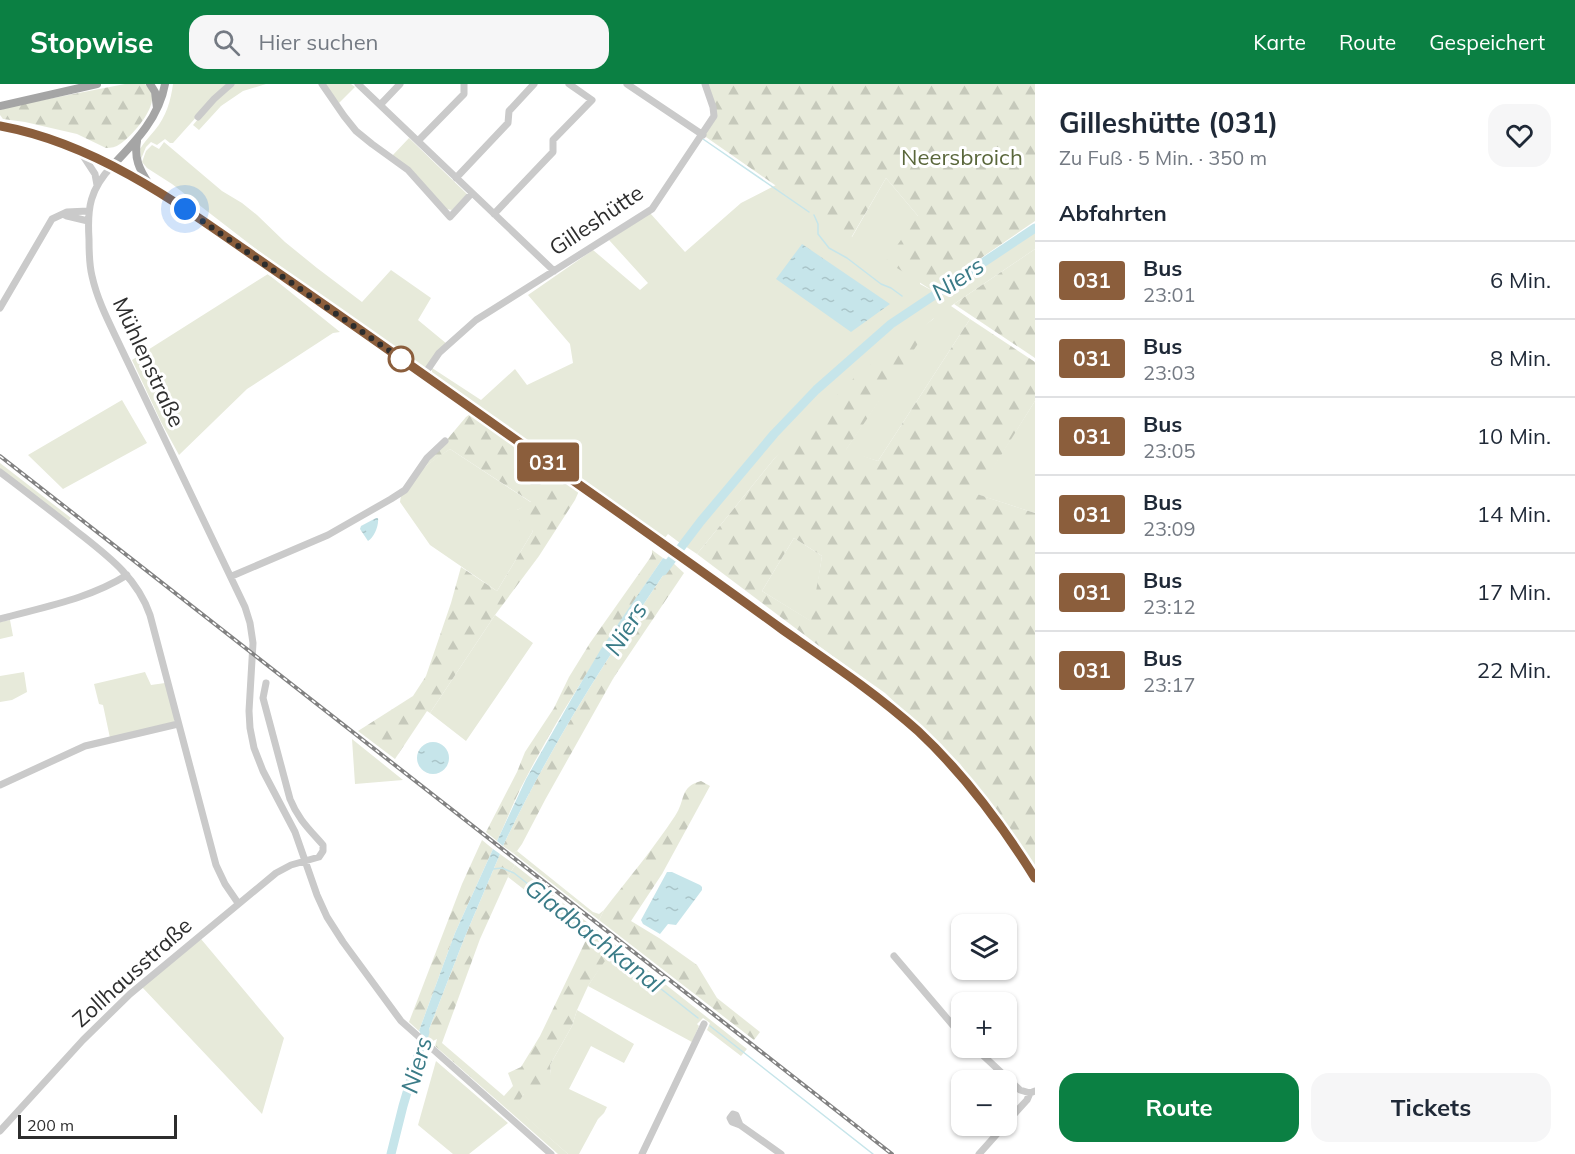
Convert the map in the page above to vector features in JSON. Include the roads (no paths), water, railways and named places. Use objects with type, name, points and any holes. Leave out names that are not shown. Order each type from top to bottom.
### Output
[{"type":"main road","points":[[0,106],[96,84]]},
{"type":"main road","points":[[150,84],[155,92],[157,108]]},
{"type":"main road","name":"Mühlenstraße","points":[[157,108],[159,84]]},
{"type":"main road","name":"Mühlenstraße","points":[[112,166],[149,124],[163,95],[165,84]]},
{"type":"main road","points":[[0,126],[34,133],[80,151],[157,191],[676,552],[879,699],[953,766],[999,823],[1035,878]]},
{"type":"main road","points":[[136,140],[135,153],[139,168],[149,184],[157,191]]},
{"type":"street","points":[[198,117],[231,84]]},
{"type":"street","points":[[322,84],[356,131],[408,170],[450,217],[472,193]]},
{"type":"street","points":[[358,84],[554,271]]},
{"type":"street","points":[[380,105],[400,84]]},
{"type":"street","points":[[418,141],[464,94],[464,84]]},
{"type":"street","points":[[456,178],[508,123],[509,111],[534,84]]},
{"type":"street","points":[[494,214],[553,152],[553,140],[592,100],[569,84]]},
{"type":"street","points":[[627,84],[703,135]]},
{"type":"street","name":"Gilleshütte","points":[[424,375],[439,353],[473,323],[652,208],[703,135],[714,114],[705,84]]},
{"type":"street","points":[[80,151],[95,174],[97,185]]},
{"type":"street","name":"Mühlenstraße","points":[[112,166],[97,185],[88,211],[91,270],[100,302],[122,350],[247,610],[252,636],[249,711],[252,739],[263,771],[290,823],[317,895],[331,923],[393,1011],[430,1047],[551,1154]]},
{"type":"street","points":[[0,308],[50,221],[55,216],[88,211]]},
{"type":"street","points":[[63,214],[88,221]]},
{"type":"street","points":[[232,576],[328,535],[391,499],[405,490],[427,458],[445,441]]},
{"type":"street","points":[[0,472],[107,555],[127,575],[141,595],[147,607],[216,865],[238,903]]},
{"type":"street","points":[[0,619],[93,592],[127,575]]},
{"type":"street","points":[[266,683],[263,698],[290,799],[302,822],[323,846],[320,857],[305,861]]},
{"type":"street","points":[[0,784],[85,746],[178,724]]},
{"type":"street","name":"Zollhausstraße","points":[[0,1131],[101,1021],[140,985],[281,870],[305,861]]},
{"type":"street","points":[[894,956],[951,1022]]},
{"type":"street","points":[[643,1154],[704,1024]]},
{"type":"street","points":[[986,1058],[1020,1090],[1032,1092],[1017,1111]]},
{"type":"street","points":[[740,1125],[781,1154]]},
{"type":"street","points":[[979,1154],[995,1136]]},
{"type":"street","points":[[763,1154],[769,1146]]},
{"type":"water","points":[[802,244],[890,304],[851,332],[776,279]]},
{"type":"water","points":[[378,518],[377,528],[368,541],[360,529],[361,526]]},
{"type":"water","points":[[663,558],[672,562],[561,736],[503,846],[497,841],[526,779],[601,649]]},
{"type":"water","points":[[433,742],[444,747],[449,758],[444,769],[433,774],[422,769],[417,758],[422,747]]},
{"type":"water","points":[[493,849],[500,854],[426,1037],[419,1031],[455,933]]},
{"type":"water","points":[[667,872],[672,872],[700,885],[702,890],[676,925],[668,924],[660,934],[643,924],[641,920]]},
{"type":"waterway","points":[[703,139],[809,212]]},
{"type":"waterway","points":[[814,215],[818,224],[818,234],[829,248],[902,296]]},
{"type":"waterway","name":"Niers","points":[[663,571],[701,521],[774,434],[816,390],[891,324],[1035,228]]},
{"type":"waterway","name":"Gladbachkanal","points":[[493,869],[502,868],[514,873],[698,1018]]},
{"type":"waterway","name":"Gladbachkanal","points":[[710,1026],[873,1154]]},
{"type":"waterway","name":"Niers","points":[[391,1154],[425,1032]]},
{"type":"railway","points":[[0,456],[892,1154]]},
{"type":"park label","name":"Neersbroich","points":[[962,157]]}]
